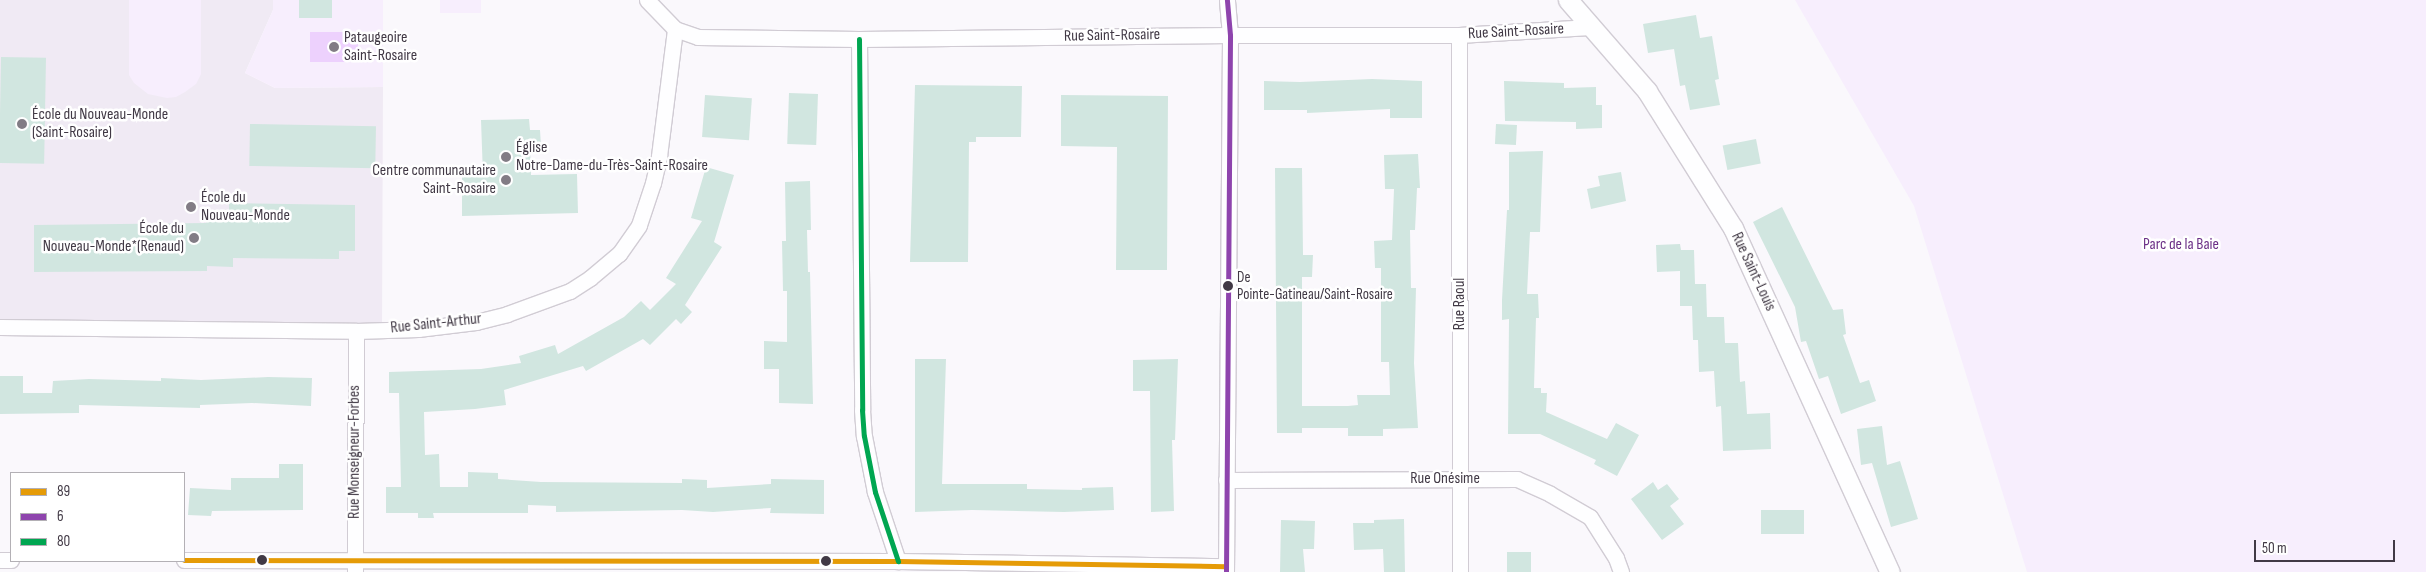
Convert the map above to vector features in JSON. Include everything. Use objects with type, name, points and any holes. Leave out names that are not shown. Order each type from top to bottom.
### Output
[{"type":"street","name":"Rue Saint-Rosaire","points":[[647,0],[675,29],[698,37],[859,39],[1230,35],[1459,35],[1590,27]]},
{"type":"street","points":[[185,560],[355,566],[898,561],[1226,569],[1230,35],[1227,0]]},
{"type":"street","name":"Rue Saint-Louis","points":[[1568,0],[1647,91],[1733,228],[1890,572]]},
{"type":"street","name":"Rue Saint-Arthur","points":[[0,327],[356,331],[449,326],[507,314],[570,292],[619,254],[639,225],[653,183],[675,29]]},
{"type":"street","name":"Rue Raoul","points":[[1459,35],[1460,572]]},
{"type":"street","points":[[859,39],[862,410],[875,492],[898,561]]},
{"type":"street","name":"Rue Monseigneur-Forbes","points":[[355,566],[356,331]]},
{"type":"street","name":"Rue Onésime","points":[[1226,480],[1517,479],[1590,517],[1616,558],[1621,572]]},
{"type":"shaded area","name":"École du Nouveau-Monde","points":[[0,0],[273,0],[273,10],[245,73],[275,88],[383,87],[382,330],[0,327]]},
{"type":"shaded area","name":"Pataugeoire Saint-Rosaire","points":[[310,32],[358,32],[358,62],[310,62]]},
{"type":"green space","points":[[129,0],[201,0],[201,74],[196,84],[176,97],[167,98],[148,94],[134,83],[129,75]]},
{"type":"green space","points":[[273,0],[383,0],[383,87],[275,88],[245,73],[273,10]]},
{"type":"green space","points":[[440,0],[481,0],[481,13],[440,13]]},
{"type":"green space","name":"Parc de la Baie","points":[[1795,0],[2426,0],[2426,572],[2027,572],[1914,206]]},
{"type":"building","points":[[299,0],[332,0],[332,18],[299,18]]},
{"type":"building","points":[[1696,15],[1700,38],[1712,36],[1719,79],[1715,80],[1720,105],[1690,110],[1685,85],[1680,86],[1674,49],[1648,53],[1643,24]]},
{"type":"building","name":"École du Nouveau-Monde (Saint-Rosaire)","points":[[1,57],[46,58],[44,164],[0,163]]},
{"type":"building","points":[[1372,79],[1422,81],[1422,118],[1390,118],[1390,109],[1307,113],[1307,110],[1264,110],[1264,81],[1300,82]]},
{"type":"building","points":[[1504,81],[1564,83],[1564,88],[1596,87],[1596,105],[1602,105],[1602,128],[1576,129],[1576,122],[1505,121]]},
{"type":"building","points":[[915,85],[1022,86],[1021,137],[976,137],[976,142],[969,142],[968,262],[910,262]]},
{"type":"building","points":[[789,93],[818,94],[816,145],[787,144]]},
{"type":"building","points":[[705,95],[752,98],[749,140],[702,137]]},
{"type":"building","points":[[1061,95],[1168,96],[1167,270],[1116,270],[1117,147],[1061,146]]},
{"type":"building","name":"Église Notre-Dame-du-Très-Saint-Rosaire","points":[[529,119],[530,130],[540,130],[541,146],[530,146],[531,175],[577,174],[578,213],[462,216],[462,177],[483,176],[481,120]]},
{"type":"building","points":[[250,124],[376,126],[375,168],[249,166]]},
{"type":"building","points":[[1496,124],[1517,125],[1516,145],[1495,144]]},
{"type":"building","points":[[1756,139],[1761,164],[1727,170],[1723,145]]},
{"type":"building","points":[[1543,151],[1540,232],[1530,232],[1527,294],[1538,294],[1539,318],[1536,318],[1534,388],[1541,388],[1541,393],[1547,393],[1546,412],[1607,439],[1616,423],[1639,435],[1617,476],[1594,464],[1596,460],[1540,434],[1508,434],[1509,319],[1502,320],[1502,300],[1507,210],[1509,210],[1509,152]]},
{"type":"building","points":[[1418,154],[1420,188],[1417,188],[1415,230],[1410,230],[1411,288],[1416,288],[1414,363],[1418,428],[1383,429],[1383,436],[1348,436],[1348,428],[1302,428],[1302,433],[1277,433],[1275,168],[1302,168],[1303,255],[1313,255],[1312,277],[1302,277],[1302,406],[1348,406],[1358,405],[1357,395],[1390,395],[1389,362],[1381,362],[1381,268],[1375,268],[1374,241],[1392,240],[1394,189],[1385,189],[1384,155]]},
{"type":"building","points":[[706,167],[734,175],[714,242],[722,247],[685,305],[692,312],[681,324],[676,319],[650,345],[643,339],[586,371],[583,366],[504,390],[506,405],[424,412],[425,455],[439,454],[440,487],[468,487],[468,472],[498,473],[498,479],[541,482],[682,483],[682,479],[707,480],[707,488],[771,484],[771,479],[824,480],[824,514],[770,513],[771,508],[713,512],[682,510],[556,512],[556,506],[528,505],[528,513],[433,513],[434,518],[418,518],[418,513],[386,513],[386,487],[401,487],[399,393],[389,393],[389,372],[481,369],[521,363],[519,356],[555,345],[558,354],[624,317],[641,301],[650,310],[676,284],[666,278],[702,221],[691,218]]},
{"type":"building","points":[[1621,172],[1626,201],[1591,209],[1587,189],[1600,186],[1598,176]]},
{"type":"building","points":[[810,181],[811,230],[807,230],[808,272],[810,272],[813,404],[779,403],[779,369],[764,369],[764,341],[787,342],[787,291],[783,291],[782,241],[786,241],[785,182]]},
{"type":"building","name":"École du Nouveau-Monde*(Renaud)","points":[[229,203],[355,205],[355,251],[339,251],[339,259],[233,258],[233,267],[207,266],[207,271],[34,272],[34,225],[206,223],[206,219],[229,219]]},
{"type":"building","points":[[1782,207],[1833,310],[1843,309],[1846,334],[1843,335],[1860,383],[1869,380],[1876,401],[1841,414],[1828,376],[1819,379],[1806,341],[1801,342],[1795,307],[1753,222]]},
{"type":"building","points":[[1680,244],[1681,250],[1694,250],[1695,284],[1706,284],[1707,317],[1724,317],[1725,343],[1738,343],[1740,382],[1745,381],[1747,414],[1770,413],[1771,449],[1723,451],[1721,406],[1716,407],[1714,371],[1699,372],[1698,340],[1693,340],[1692,306],[1680,306],[1680,271],[1657,272],[1656,245]]},
{"type":"building","points":[[915,359],[946,359],[942,484],[1027,484],[1027,489],[1082,490],[1082,488],[1113,487],[1114,510],[915,512]]},
{"type":"building","points":[[1178,359],[1175,440],[1172,440],[1174,511],[1151,512],[1150,391],[1133,391],[1133,360]]},
{"type":"building","points":[[0,376],[23,376],[23,393],[52,393],[53,381],[89,379],[161,381],[161,378],[201,380],[268,377],[312,378],[311,406],[252,403],[200,405],[200,408],[79,405],[79,413],[0,414]]},
{"type":"building","points":[[1882,426],[1887,465],[1900,461],[1918,519],[1891,527],[1872,463],[1861,465],[1857,429]]},
{"type":"building","points":[[279,464],[303,464],[303,510],[212,511],[211,516],[188,515],[190,488],[231,490],[231,478],[279,478]]},
{"type":"building","points":[[1653,482],[1658,490],[1667,484],[1679,499],[1670,506],[1684,524],[1662,540],[1631,499]]},
{"type":"building","points":[[1761,510],[1804,510],[1804,534],[1761,534]]},
{"type":"building","points":[[1404,519],[1405,572],[1384,572],[1383,549],[1354,550],[1353,523],[1374,523],[1374,520]]},
{"type":"building","points":[[1281,520],[1315,521],[1314,549],[1303,549],[1305,572],[1280,572]]},
{"type":"building","points":[[1507,552],[1531,552],[1531,572],[1507,572]]},
{"type":"transit line","name":"6","points":[[1226,572],[1230,35],[1227,0]]},
{"type":"transit line","name":"80","points":[[859,39],[862,410],[864,436],[875,492],[898,561]]},
{"type":"transit line","name":"89","points":[[185,560],[898,561],[1226,566]]},
{"type":"place","name":"Pataugeoire Saint-Rosaire","points":[[334,47]]},
{"type":"place","name":"École du Nouveau-Monde (Saint-Rosaire)","points":[[22,124]]},
{"type":"place","name":"Église Notre-Dame-du-Très-Saint-Rosaire","points":[[506,157]]},
{"type":"place","name":"Centre communautaire Saint-Rosaire","points":[[506,180]]},
{"type":"place","name":"École du Nouveau-Monde","points":[[191,207]]},
{"type":"place","name":"École du Nouveau-Monde*(Renaud)","points":[[194,238]]},
{"type":"place","name":"De Pointe-Gatineau/Saint-Rosaire","points":[[1228,286]]}]
